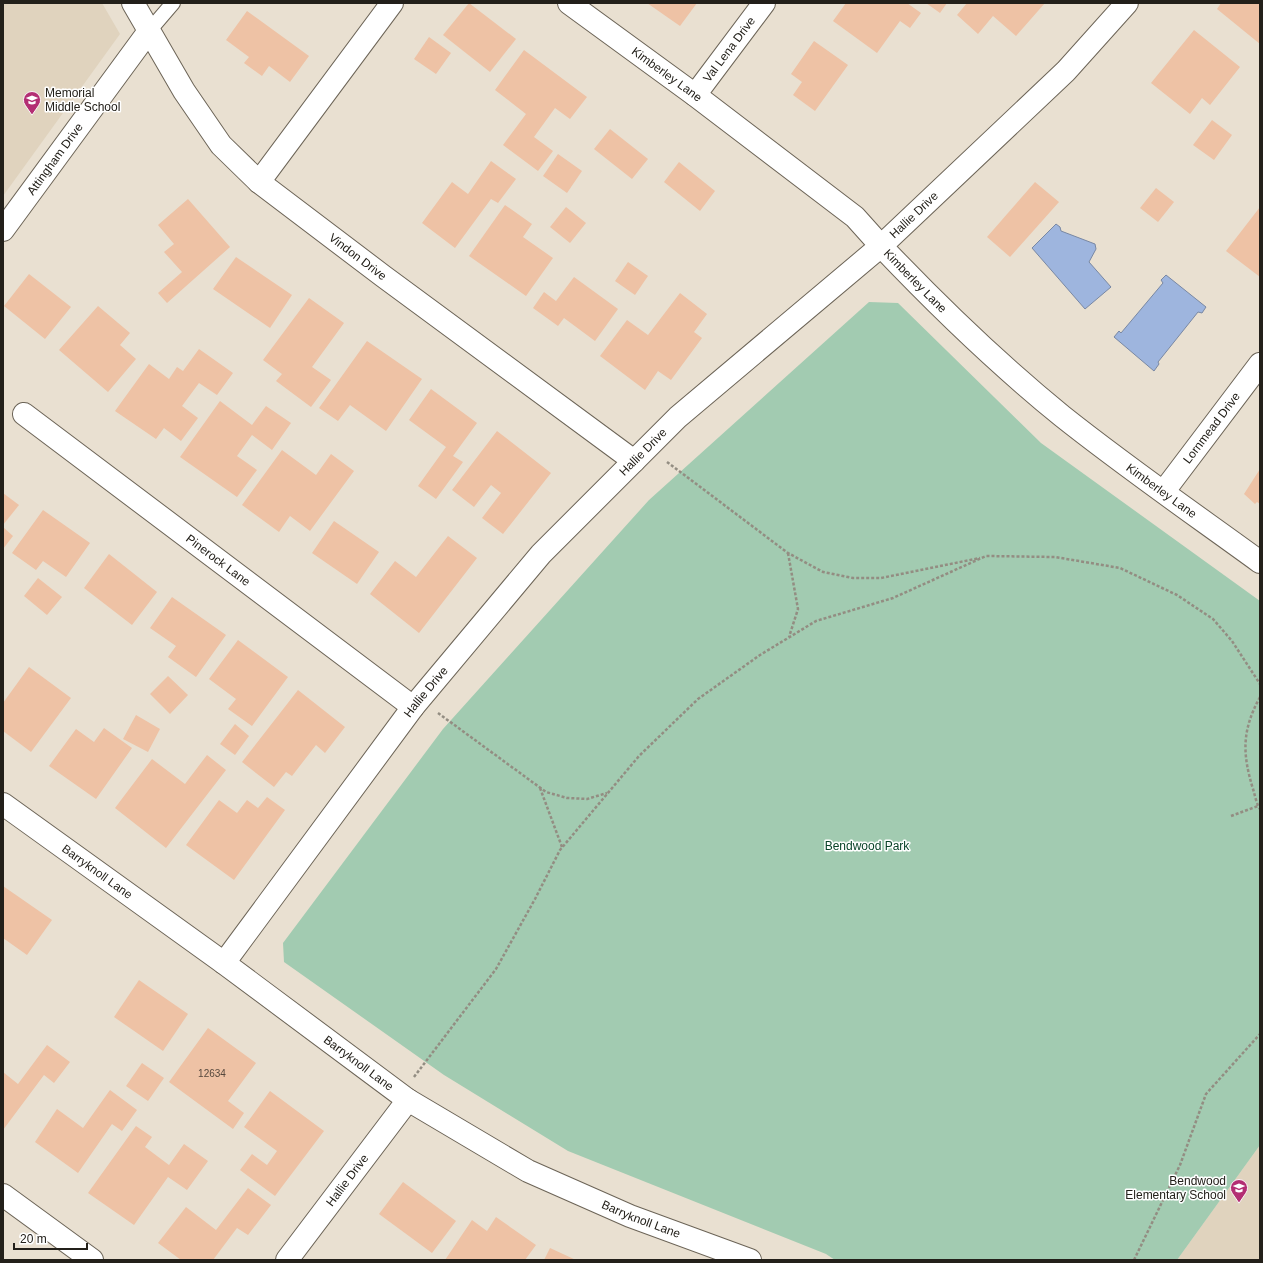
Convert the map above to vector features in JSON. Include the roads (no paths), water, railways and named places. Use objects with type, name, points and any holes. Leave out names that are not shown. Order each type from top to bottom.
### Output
[{"type":"street","name":"Vindon Drive","points":[[133,3],[184,91],[221,146],[259,182],[389,281],[641,454]]},
{"type":"street","points":[[259,182],[392,3]]},
{"type":"street","name":"Kimberley Lane","points":[[568,3],[695,95],[855,218],[918,286],[989,353],[1062,416],[1260,562]]},
{"type":"street","name":"Val Lena Drive","points":[[695,95],[764,3]]},
{"type":"street","name":"Hallie Drive","points":[[224,963],[416,703],[541,554],[678,417],[881,246],[1066,71],[1127,3]]},
{"type":"street","name":"Attingham Drive","points":[[3,230],[149,31]]},
{"type":"street","name":"Lornmead Drive","points":[[1164,491],[1260,364]]},
{"type":"street","name":"Pinerock Lane","points":[[24,414],[416,703]]},
{"type":"street","name":"Barryknoll Lane","points":[[3,804],[224,963],[404,1097],[528,1171],[630,1216],[750,1260]]},
{"type":"street","name":"Hallie Drive","points":[[287,1260],[404,1097]]},
{"type":"street","points":[[3,1195],[92,1260]]},
{"type":"lane","points":[[149,31],[173,3]]},
{"type":"water","points":[[1056,224],[1060,227],[1061,231],[1095,244],[1096,249],[1089,262],[1111,287],[1085,309],[1032,248]]},
{"type":"water","points":[[1166,275],[1206,307],[1202,313],[1198,312],[1158,362],[1159,364],[1154,371],[1114,337],[1119,331],[1121,333],[1163,283],[1161,280]]},
{"type":"place","name":"Memorial Middle School","points":[[32,115]]},
{"type":"place","name":"Bendwood Elementary School","points":[[1239,1203]]},
{"type":"park label","name":"Bendwood Park","points":[[867,846]]}]
